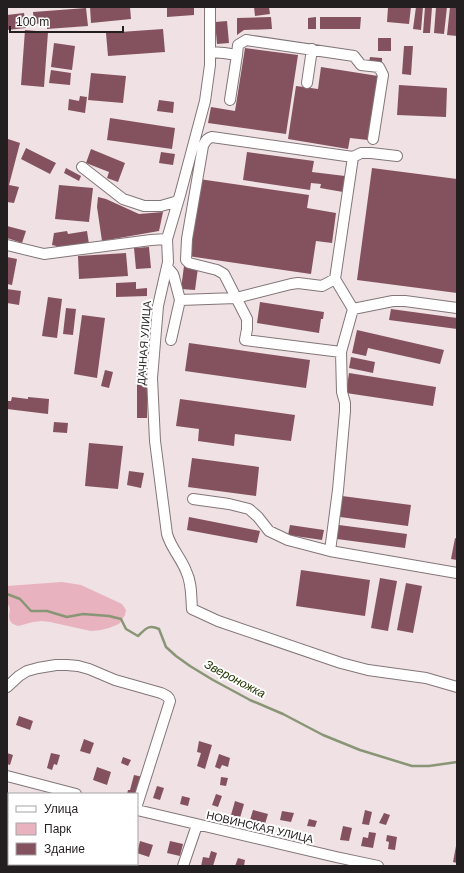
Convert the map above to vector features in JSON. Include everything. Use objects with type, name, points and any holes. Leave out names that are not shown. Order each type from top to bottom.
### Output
[{"type":"street","name":"ДАЧНАЯ УЛИЦА","points":[[210,7],[210,65],[205,101],[167,239],[168,262],[158,306],[152,378],[155,442],[167,534],[171,545],[188,575],[192,609],[218,621],[342,663],[368,670],[426,678],[457,687]]},
{"type":"street","points":[[230,100],[238,45],[246,40],[354,56],[361,65],[379,67],[383,75],[373,139]]},
{"type":"street","points":[[307,83],[312,49]]},
{"type":"street","points":[[210,52],[237,54]]},
{"type":"street","points":[[341,352],[245,340],[247,329],[246,319],[224,274],[217,270],[189,263],[186,260],[189,231],[203,146],[208,138],[212,137],[353,157],[361,153],[397,156]]},
{"type":"street","points":[[330,551],[338,490],[345,411],[345,403],[342,392],[341,352],[353,309],[335,279],[353,157]]},
{"type":"street","points":[[82,167],[123,199],[144,206],[161,206],[178,201]]},
{"type":"street","points":[[7,244],[44,254],[167,239]]},
{"type":"street","points":[[167,267],[173,274],[180,300],[171,340]]},
{"type":"street","points":[[180,300],[236,298],[290,284],[322,286],[335,279]]},
{"type":"street","points":[[353,309],[393,301],[405,301],[457,308]]},
{"type":"street","points":[[193,499],[229,504],[249,509],[258,517],[269,531],[288,540],[330,551],[457,573]]},
{"type":"street","points":[[7,688],[27,671],[56,665],[67,665],[89,668],[114,680],[161,693],[169,698],[170,701],[138,802]]},
{"type":"street","points":[[7,776],[72,793]]},
{"type":"street","name":"НОВИНСКАЯ УЛИЦА","points":[[140,813],[378,866]]},
{"type":"street","points":[[183,866],[197,825]]},
{"type":"green space","points":[[62,582],[81,585],[122,604],[126,610],[125,615],[119,624],[101,630],[91,631],[42,621],[18,626],[10,621],[10,610],[7,603],[7,586]]},
{"type":"building","points":[[90,7],[130,7],[131,19],[91,23]]},
{"type":"building","points":[[167,7],[194,7],[194,15],[167,17]]},
{"type":"building","points":[[254,7],[269,7],[270,14],[255,16]]},
{"type":"building","points":[[388,7],[411,7],[409,24],[387,22]]},
{"type":"building","points":[[416,7],[423,7],[421,30],[413,29]]},
{"type":"building","points":[[425,7],[432,7],[430,33],[423,33]]},
{"type":"building","points":[[436,7],[447,7],[444,34],[434,33]]},
{"type":"building","points":[[450,7],[457,7],[457,36],[447,35]]},
{"type":"building","points":[[86,8],[88,26],[47,29],[47,23],[34,24],[33,12]]},
{"type":"building","points":[[24,13],[26,28],[7,30],[7,15]]},
{"type":"building","points":[[271,17],[272,29],[244,30],[237,35],[237,18]]},
{"type":"building","points":[[316,17],[316,29],[308,29],[308,18]]},
{"type":"building","points":[[320,17],[361,17],[360,29],[320,29]]},
{"type":"building","points":[[227,21],[229,43],[217,44],[215,22]]},
{"type":"building","points":[[163,29],[165,52],[108,56],[106,33]]},
{"type":"building","points":[[25,30],[48,32],[44,87],[21,85]]},
{"type":"building","points":[[378,38],[391,38],[391,51],[378,51]]},
{"type":"building","points":[[54,43],[75,46],[72,70],[51,67]]},
{"type":"building","points":[[404,46],[413,46],[411,75],[402,74]]},
{"type":"building","points":[[245,48],[298,55],[286,134],[208,123],[211,107],[235,111]]},
{"type":"building","points":[[370,57],[382,58],[382,63],[369,63]]},
{"type":"building","points":[[321,67],[378,76],[368,140],[350,138],[348,149],[288,139],[296,86],[318,89]]},
{"type":"building","points":[[51,70],[71,73],[70,85],[49,83]]},
{"type":"building","points":[[91,73],[126,76],[123,103],[88,100]]},
{"type":"building","points":[[399,85],[447,88],[446,117],[397,115]]},
{"type":"building","points":[[80,96],[87,97],[85,113],[68,110],[69,99],[79,101]]},
{"type":"building","points":[[159,100],[174,102],[173,113],[157,111]]},
{"type":"building","points":[[110,118],[175,128],[172,149],[107,140]]},
{"type":"building","points":[[8,139],[20,143],[9,185],[19,187],[14,203],[7,202]]},
{"type":"building","points":[[26,148],[56,163],[50,174],[21,159]]},
{"type":"building","points":[[91,149],[125,163],[118,182],[107,178],[109,172],[86,163]]},
{"type":"building","points":[[161,152],[175,154],[173,165],[159,163]]},
{"type":"building","points":[[247,152],[314,161],[312,172],[345,176],[343,192],[320,188],[321,184],[311,183],[310,190],[243,180]]},
{"type":"building","points":[[66,168],[81,176],[79,181],[64,173]]},
{"type":"building","points":[[372,168],[457,179],[457,293],[357,280]]},
{"type":"building","points":[[199,179],[309,195],[307,208],[336,213],[332,243],[316,241],[311,274],[188,256]]},
{"type":"building","points":[[59,185],[93,188],[89,222],[55,219]]},
{"type":"building","points":[[98,197],[106,199],[139,214],[163,212],[159,231],[102,241],[97,207]]},
{"type":"building","points":[[7,226],[26,231],[22,243],[7,238]]},
{"type":"building","points":[[67,231],[68,234],[87,231],[89,244],[57,249],[56,246],[52,245],[54,233]]},
{"type":"building","points":[[149,247],[151,268],[136,269],[134,248]]},
{"type":"building","points":[[126,253],[128,276],[79,279],[78,256]]},
{"type":"building","points":[[7,257],[17,259],[12,285],[7,284]]},
{"type":"building","points":[[184,266],[198,268],[195,290],[181,289]]},
{"type":"building","points":[[136,282],[136,289],[147,288],[147,296],[116,297],[116,283]]},
{"type":"building","points":[[7,289],[21,291],[19,305],[7,303]]},
{"type":"building","points":[[48,297],[62,299],[57,338],[42,336]]},
{"type":"building","points":[[260,302],[324,312],[323,319],[321,319],[319,333],[257,323]]},
{"type":"building","points":[[66,308],[76,309],[73,335],[63,334]]},
{"type":"building","points":[[391,309],[457,318],[457,329],[389,320]]},
{"type":"building","points":[[82,315],[105,318],[97,378],[74,374]]},
{"type":"building","points":[[357,330],[444,350],[440,364],[368,348],[366,356],[352,353]]},
{"type":"building","points":[[189,343],[310,360],[306,388],[185,371]]},
{"type":"building","points":[[351,357],[375,362],[373,373],[349,368]]},
{"type":"building","points":[[137,367],[148,368],[147,418],[137,418]]},
{"type":"building","points":[[105,370],[113,372],[109,388],[101,386]]},
{"type":"building","points":[[349,373],[436,387],[433,406],[346,393]]},
{"type":"building","points":[[12,397],[49,399],[48,414],[7,409],[7,401],[11,401]]},
{"type":"building","points":[[180,399],[295,415],[291,441],[235,434],[234,446],[198,441],[199,429],[176,426]]},
{"type":"building","points":[[54,422],[68,423],[67,433],[53,432]]},
{"type":"building","points":[[89,443],[123,446],[118,489],[85,486]]},
{"type":"building","points":[[192,458],[259,467],[256,496],[188,487]]},
{"type":"building","points":[[129,471],[144,473],[141,488],[127,485]]},
{"type":"building","points":[[342,496],[411,505],[408,526],[340,517]]},
{"type":"building","points":[[189,517],[260,531],[257,543],[187,530]]},
{"type":"building","points":[[290,525],[324,530],[322,540],[288,535]]},
{"type":"building","points":[[339,525],[407,534],[405,548],[337,539]]},
{"type":"building","points":[[455,538],[457,539],[457,560],[451,559]]},
{"type":"building","points":[[301,570],[370,580],[365,616],[296,606]]},
{"type":"building","points":[[380,578],[397,581],[388,631],[371,628]]},
{"type":"building","points":[[406,583],[422,586],[413,633],[397,630]]},
{"type":"building","points":[[19,716],[33,721],[30,730],[16,725]]},
{"type":"building","points":[[84,739],[94,743],[90,754],[80,751]]},
{"type":"building","points":[[199,741],[212,745],[205,769],[197,766],[201,753],[197,752]]},
{"type":"building","points":[[7,753],[13,755],[10,765],[7,764]]},
{"type":"building","points":[[51,753],[60,755],[57,765],[54,764],[52,770],[47,768]]},
{"type":"building","points":[[219,754],[230,758],[228,767],[222,765],[220,769],[215,767]]},
{"type":"building","points":[[123,757],[131,760],[128,766],[121,763]]},
{"type":"building","points":[[97,767],[111,772],[107,785],[93,780]]},
{"type":"building","points":[[134,775],[143,777],[137,793],[127,793],[128,790],[130,790]]},
{"type":"building","points":[[221,777],[228,778],[226,786],[220,785]]},
{"type":"building","points":[[157,786],[164,788],[160,800],[153,798]]},
{"type":"building","points":[[216,794],[222,796],[218,807],[212,805]]},
{"type":"building","points":[[182,796],[190,798],[188,806],[180,804]]},
{"type":"building","points":[[235,801],[244,804],[240,818],[231,815]]},
{"type":"building","points":[[253,810],[268,814],[265,824],[250,820]]},
{"type":"building","points":[[365,810],[372,812],[369,825],[362,824]]},
{"type":"building","points":[[282,811],[294,813],[291,822],[280,820]]},
{"type":"building","points":[[384,813],[390,815],[386,825],[379,823]]},
{"type":"building","points":[[309,819],[317,821],[315,827],[307,826]]},
{"type":"building","points":[[343,826],[352,828],[349,841],[340,840]]},
{"type":"building","points":[[369,832],[376,833],[373,848],[361,846],[363,837],[368,838]]},
{"type":"building","points":[[387,835],[397,837],[395,850],[388,849],[389,842],[386,841]]},
{"type":"building","points":[[140,841],[153,845],[149,857],[138,853]]},
{"type":"building","points":[[170,841],[183,844],[180,856],[167,853]]},
{"type":"building","points":[[457,846],[457,863],[453,862]]},
{"type":"building","points":[[211,851],[217,853],[213,866],[201,866],[203,857],[209,858]]},
{"type":"building","points":[[238,858],[245,860],[244,866],[235,866]]},
{"type":"waterway","name":"Звероножка","points":[[7,594],[20,599],[31,611],[47,611],[67,617],[83,614],[109,616],[121,619],[126,629],[138,636],[145,629],[150,627],[159,629],[166,647],[190,666],[213,680],[250,700],[283,714],[323,735],[360,750],[412,766],[429,766],[457,762]]}]
